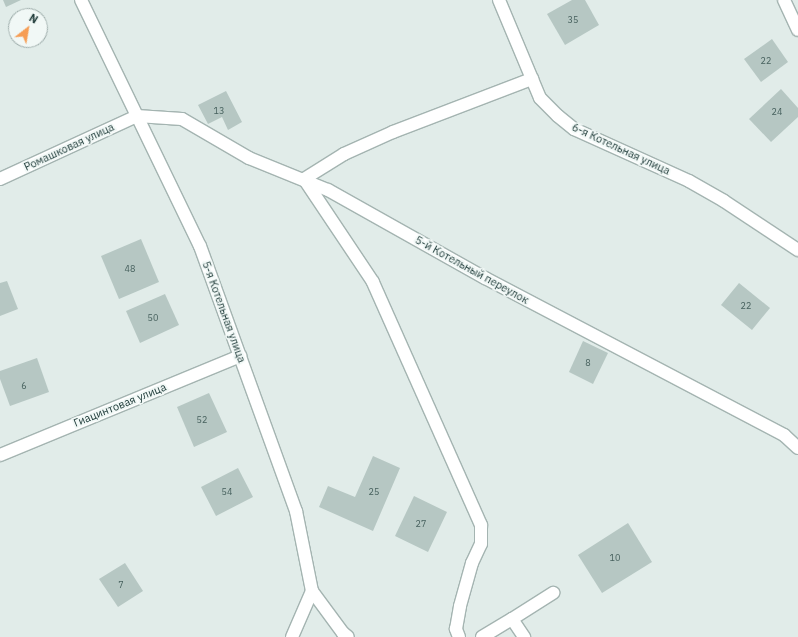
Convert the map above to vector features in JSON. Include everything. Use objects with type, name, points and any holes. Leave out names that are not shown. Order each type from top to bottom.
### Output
[{"type":"street","name":"5-я Котельная улица","points":[[81,0],[200,246],[296,511],[312,591]]},
{"type":"street","name":"6-я Котельная улица","points":[[499,0],[540,98],[574,129],[689,181],[724,201],[798,250]]},
{"type":"street","points":[[784,0],[798,30]]},
{"type":"street","points":[[459,637],[456,629],[460,606],[472,563],[481,544],[481,525],[373,282],[304,179],[344,154],[393,132],[532,79]]},
{"type":"street","name":"Ромашковая улица","points":[[0,179],[138,116]]},
{"type":"street","name":"5-й Котельный переулок","points":[[138,116],[182,119],[249,158],[328,190],[485,278],[784,435],[798,448]]},
{"type":"street","name":"Гиацинтовая улица","points":[[0,455],[240,356]]},
{"type":"street","points":[[292,637],[312,591]]},
{"type":"street","points":[[312,591],[343,633],[348,637]]},
{"type":"street","points":[[482,637],[553,593]]},
{"type":"street","points":[[512,619],[524,637]]},
{"type":"building","points":[[3,0],[21,0],[6,7]]},
{"type":"building","points":[[572,0],[585,0],[599,25],[565,45],[547,14]]},
{"type":"building","points":[[772,39],[788,62],[761,82],[744,59]]},
{"type":"building","points":[[781,89],[798,108],[798,117],[771,142],[749,119]]},
{"type":"building","points":[[226,91],[242,122],[228,130],[222,117],[208,124],[198,105]]},
{"type":"building","points":[[141,239],[159,282],[119,299],[101,256]]},
{"type":"building","points":[[7,281],[18,309],[0,316],[0,283]]},
{"type":"building","points":[[739,283],[770,308],[752,330],[721,305]]},
{"type":"building","points":[[165,294],[179,325],[140,343],[126,311]]},
{"type":"building","points":[[583,341],[608,353],[593,384],[569,372]]},
{"type":"building","points":[[37,358],[49,392],[10,406],[0,379],[0,371]]},
{"type":"building","points":[[209,393],[227,432],[194,447],[177,407]]},
{"type":"building","points":[[373,456],[400,468],[373,531],[319,507],[328,486],[355,497]]},
{"type":"building","points":[[238,468],[253,497],[216,516],[201,487]]},
{"type":"building","points":[[414,496],[447,512],[428,552],[395,536]]},
{"type":"building","points":[[628,523],[652,562],[602,593],[578,555]]},
{"type":"building","points":[[125,563],[143,591],[118,607],[99,579]]}]
